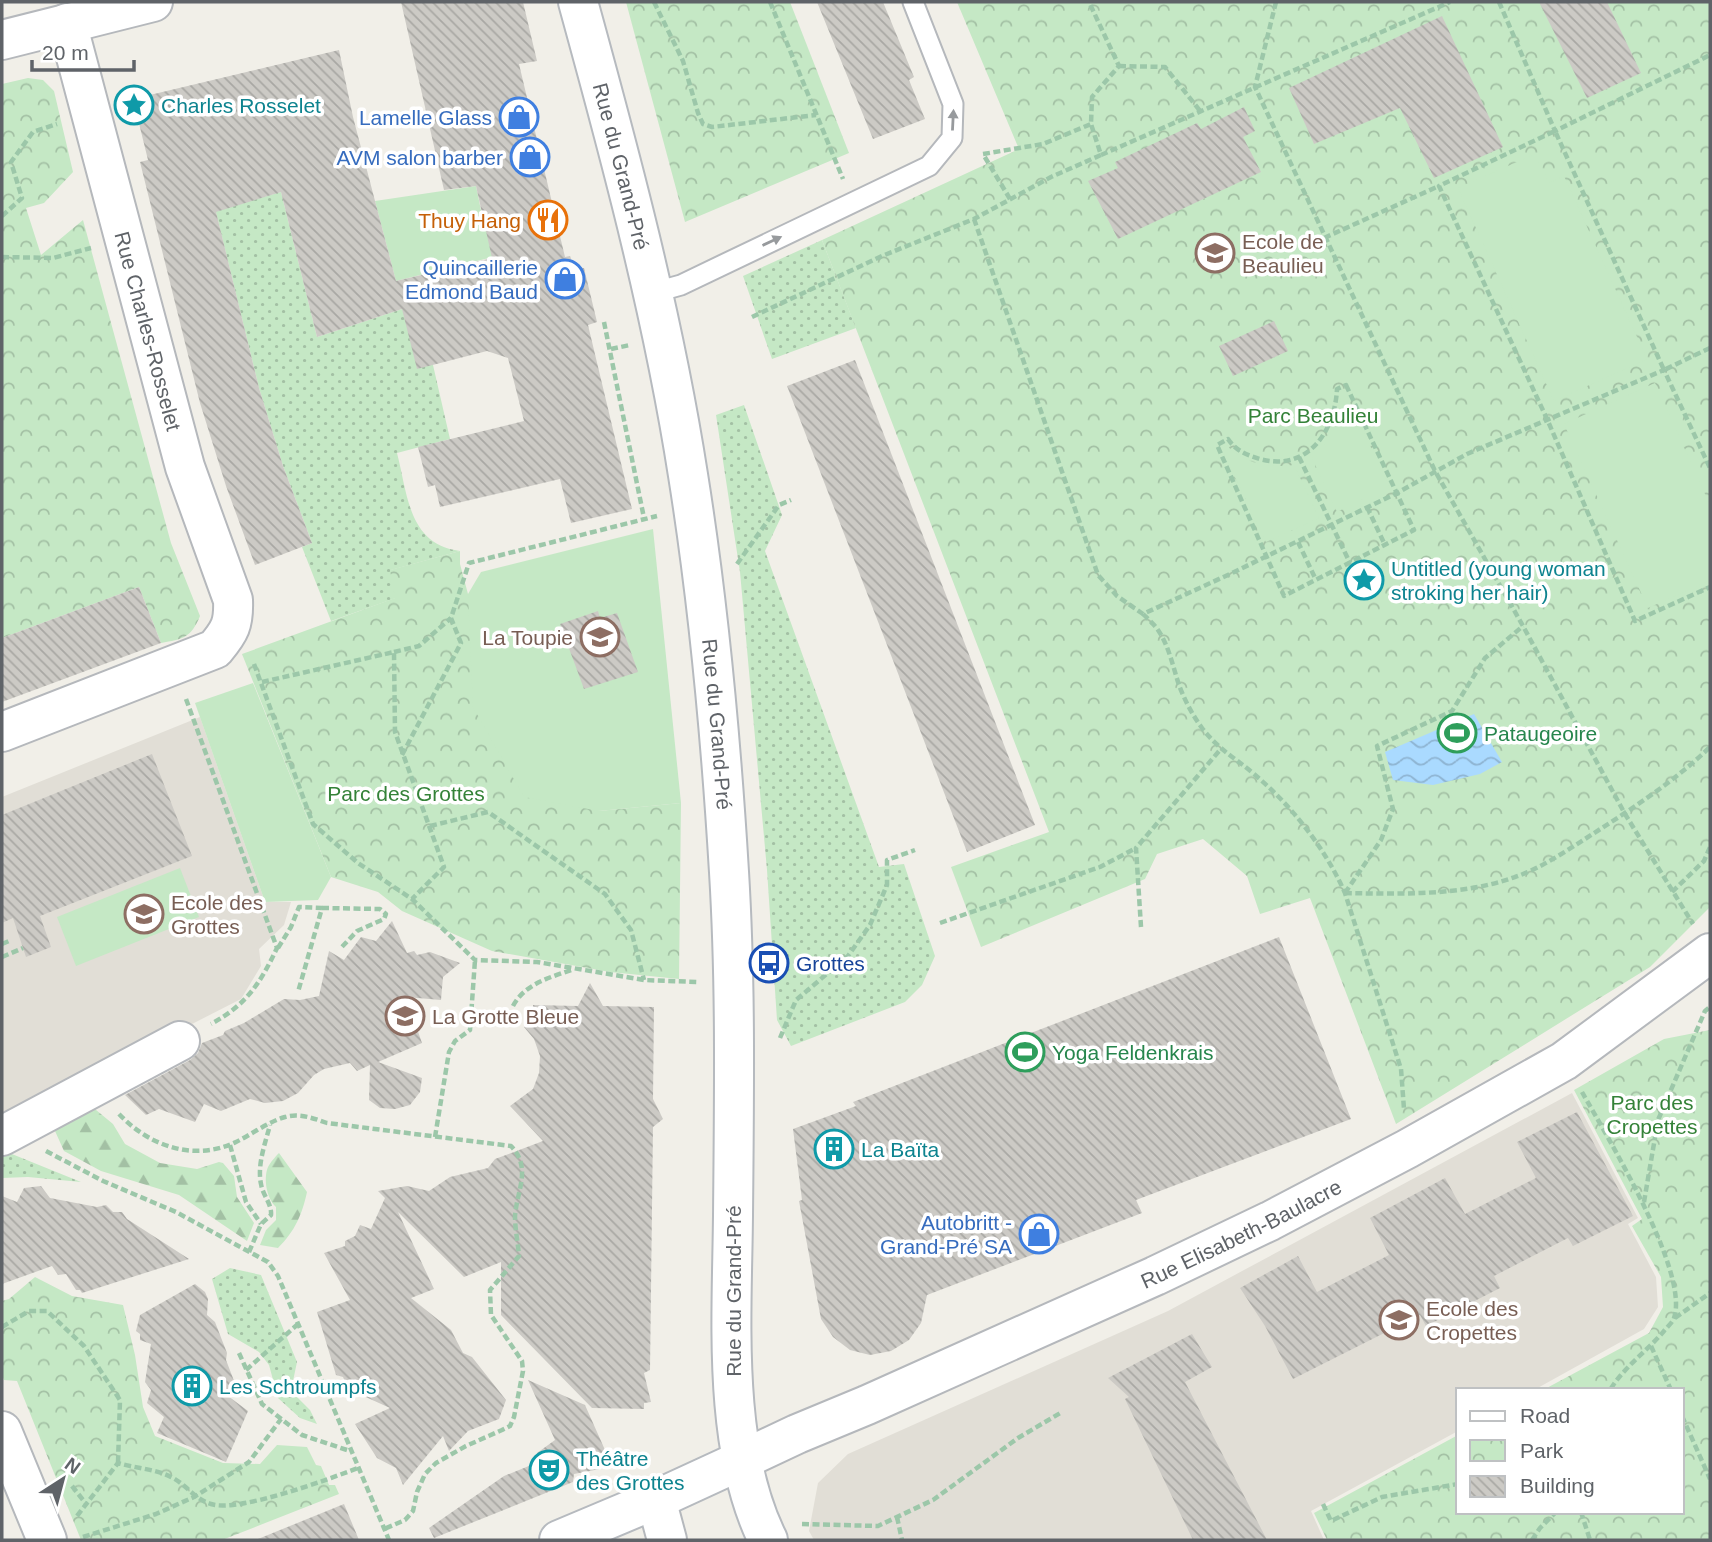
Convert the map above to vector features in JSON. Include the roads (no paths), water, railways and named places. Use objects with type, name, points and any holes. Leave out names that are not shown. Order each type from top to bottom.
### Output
[{"type":"street","name":"Rue du Grand-Pré","points":[[578,2],[617,143],[652,293],[688,474],[718,718],[733,962],[733,1387],[742,1460],[755,1514],[768,1540]]},
{"type":"street","points":[[2,40],[132,4]]},
{"type":"street","name":"Rue Charles-Rosselet","points":[[2,732],[215,649],[227,635],[234,620],[233,600],[185,467],[67,23]]},
{"type":"street","name":"Rue Elisabeth-Baulacre","points":[[559,1540],[656,1500],[797,1434],[1155,1276],[1270,1221],[1407,1149],[1564,1061],[1703,940]]},
{"type":"street","points":[[11,1131],[180,1041]]},
{"type":"street","points":[[2,1431],[64,1535]]},
{"type":"street","points":[[656,1500],[667,1540]]},
{"type":"lane","points":[[652,293],[681,285],[929,166],[952,138],[953,104],[913,2]]},
{"type":"water","name":"Pataugeoire","points":[[1474,714],[1502,762],[1480,774],[1433,785],[1393,780],[1385,752]]},
{"type":"place","name":"Charles Rosselet","points":[[134,105]]},
{"type":"place","name":"Lamelle Glass","points":[[519,117]]},
{"type":"place","name":"AVM salon barber","points":[[530,157]]},
{"type":"place","name":"Thuy Hang","points":[[548,220]]},
{"type":"place","name":"Ecole de Beaulieu","points":[[1215,253]]},
{"type":"place","name":"Quincaillerie Edmond Baud","points":[[565,279]]},
{"type":"place","name":"Untitled (young woman stroking her hair)","points":[[1364,580]]},
{"type":"place","name":"La Toupie","points":[[600,637]]},
{"type":"place","name":"Pataugeoire","points":[[1457,733]]},
{"type":"place","name":"Ecole des Grottes","points":[[144,914]]},
{"type":"place","name":"Grottes","points":[[769,963]]},
{"type":"place","name":"La Grotte Bleue","points":[[405,1016]]},
{"type":"place","name":"Yoga Feldenkrais","points":[[1025,1052]]},
{"type":"place","name":"La Baïta","points":[[834,1149]]},
{"type":"place","name":"Autobritt - Grand-Pré SA","points":[[1039,1234]]},
{"type":"place","name":"Ecole des Cropettes","points":[[1399,1320]]},
{"type":"place","name":"Les Schtroumpfs","points":[[192,1386]]},
{"type":"place","name":"Théâtre des Grottes","points":[[549,1470]]},
{"type":"park label","name":"Parc Beaulieu","points":[[1313,415]]},
{"type":"park label","name":"Parc des Grottes","points":[[406,793]]},
{"type":"park label","name":"Parc des Cropettes","points":[[1652,1114]]}]
